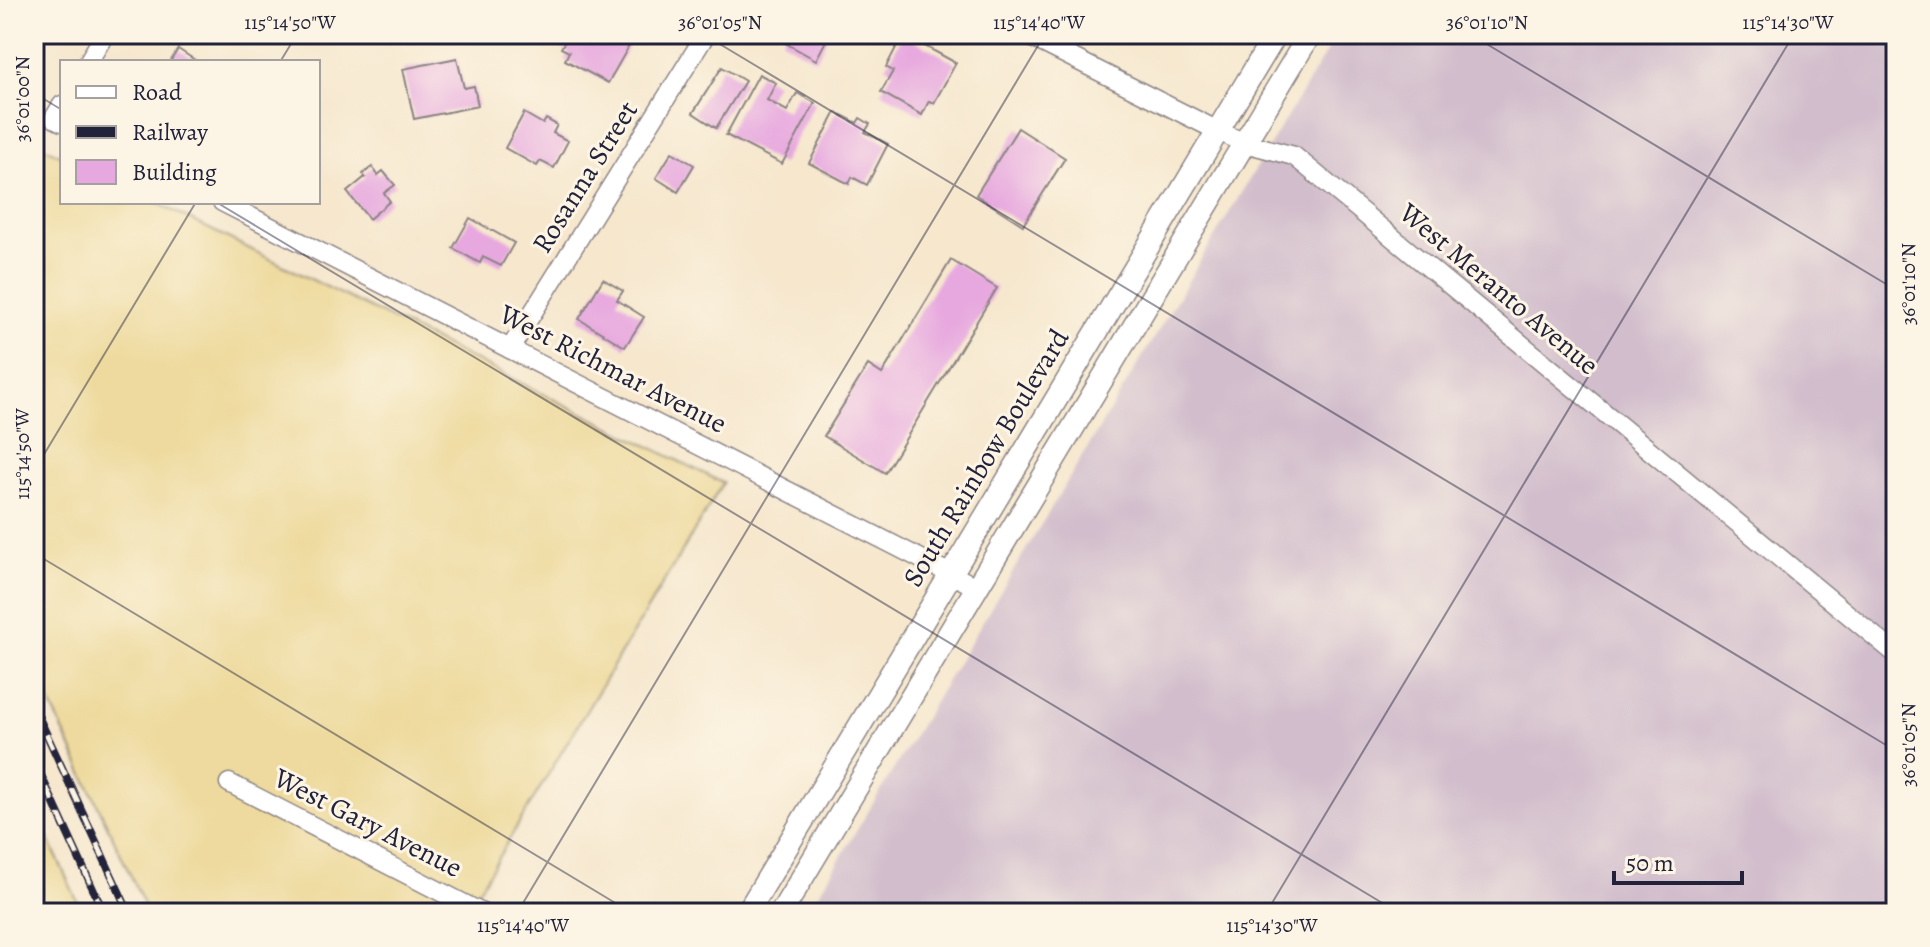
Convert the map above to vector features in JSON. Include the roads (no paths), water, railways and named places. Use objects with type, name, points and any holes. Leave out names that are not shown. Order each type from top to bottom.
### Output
[{"type":"main road","name":"South Rainbow Boulevard","points":[[747,913],[1276,34]]},
{"type":"main road","points":[[781,913],[1310,34]]},
{"type":"street","points":[[89,60],[105,34]]},
{"type":"street","name":"Rosanna Street","points":[[510,349],[706,34]]},
{"type":"street","name":"West Meranto Avenue","points":[[1025,34],[1218,131],[1245,143],[1294,156],[1896,654]]},
{"type":"street","name":"West Richmar Avenue","points":[[226,204],[978,588]]},
{"type":"street","name":"West Gary Avenue","points":[[229,783],[482,913]]},
{"type":"railway","points":[[34,707],[129,913]]},
{"type":"railway","points":[[34,760],[104,913]]}]
